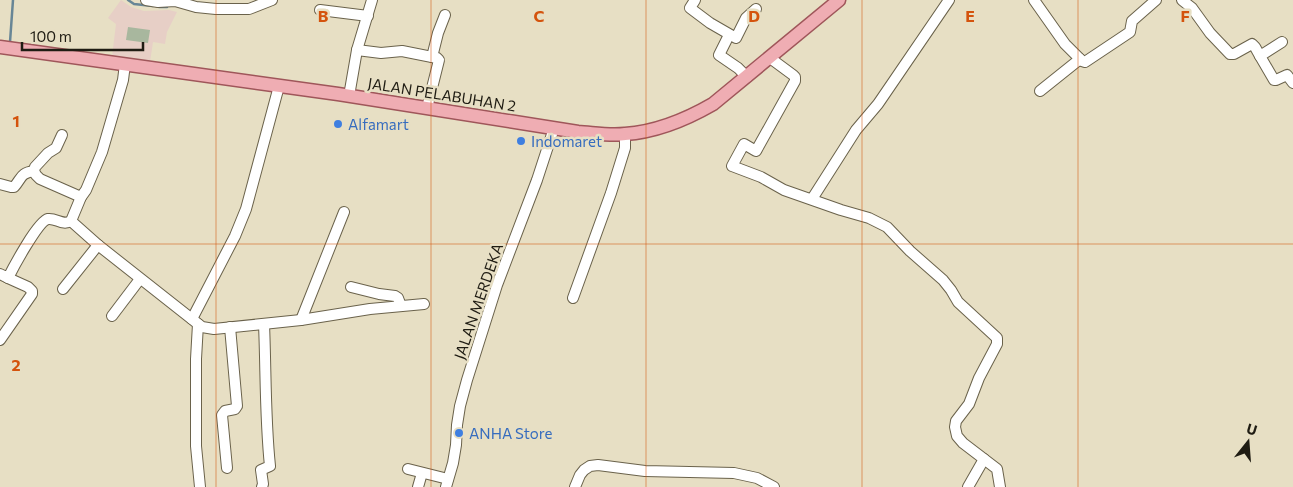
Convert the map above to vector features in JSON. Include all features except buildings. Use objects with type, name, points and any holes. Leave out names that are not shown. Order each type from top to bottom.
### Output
[{"type":"main road","name":"JALAN PELABUHAN 2","points":[[0,47],[349,96],[554,128],[607,134],[625,134],[648,131],[690,117],[713,104],[839,0]]},
{"type":"street","points":[[146,0],[158,2],[175,1],[196,7],[216,9],[249,9],[272,0]]},
{"type":"street","points":[[349,96],[357,50],[372,0]]},
{"type":"street","points":[[695,0],[690,8],[736,38],[746,18],[756,9]]},
{"type":"street","points":[[812,199],[856,130],[878,104],[949,0]]},
{"type":"street","points":[[1034,0],[1065,44],[1082,61],[1086,62],[1130,32],[1132,20],[1156,0]]},
{"type":"street","points":[[1182,0],[1192,8],[1210,33],[1230,54],[1234,54],[1252,44],[1274,80],[1286,75],[1293,82]]},
{"type":"street","points":[[320,10],[368,16]]},
{"type":"street","points":[[432,56],[445,15]]},
{"type":"street","points":[[730,35],[719,55],[738,68],[747,77]]},
{"type":"street","points":[[1260,56],[1282,42]]},
{"type":"street","points":[[357,50],[381,53],[402,51],[437,58],[439,60],[427,108]]},
{"type":"street","points":[[770,58],[792,73],[795,81],[756,151],[744,144],[732,166],[762,177],[784,190],[869,218],[887,227],[910,251],[943,280],[958,302],[997,338],[997,344],[979,378],[969,404],[956,421],[954,427],[957,436],[963,443],[996,469],[1000,487]]},
{"type":"street","points":[[1040,91],[1080,59]]},
{"type":"street","points":[[0,340],[32,294],[28,287],[4,276],[20,257],[45,220],[51,219],[62,223],[71,221],[102,152],[123,80],[125,64]]},
{"type":"street","points":[[200,487],[196,446],[195,322],[246,209],[279,86]]},
{"type":"street","name":"JALAN MERDEKA","points":[[447,483],[453,463],[460,406],[467,380],[497,286],[537,180],[554,128]]},
{"type":"street","points":[[573,298],[611,194],[625,148],[625,134]]},
{"type":"street","points":[[34,171],[35,167],[48,153],[56,148],[62,135]]},
{"type":"street","points":[[34,171],[40,179],[81,196]]},
{"type":"street","points":[[0,184],[10,188],[14,187],[23,174],[34,171]]},
{"type":"street","points":[[301,320],[344,212]]},
{"type":"street","points":[[71,221],[140,279],[202,327],[264,324],[370,309],[424,304]]},
{"type":"street","points":[[63,289],[98,245]]},
{"type":"street","points":[[112,316],[140,279]]},
{"type":"street","points":[[351,287],[395,296],[398,298],[401,306]]},
{"type":"street","points":[[262,487],[261,470],[270,466],[267,440],[264,324]]},
{"type":"street","points":[[227,468],[222,415],[225,410],[235,409],[237,406],[230,327]]},
{"type":"street","points":[[968,487],[984,459]]},
{"type":"street","points":[[575,487],[584,470],[590,466],[598,465],[645,471],[734,473],[756,478],[774,487]]},
{"type":"street","points":[[408,469],[447,483]]},
{"type":"street","points":[[418,487],[422,473]]},
{"type":"shaded area","points":[[121,0],[131,7],[144,11],[169,10],[177,12],[167,32],[165,44],[153,42],[150,62],[112,57],[116,24],[108,18]]},
{"type":"green space","points":[[128,27],[150,30],[148,43],[126,40]]},
{"type":"waterway","points":[[10,42],[13,0]]},
{"type":"waterway","points":[[128,0],[134,4],[153,6]]},
{"type":"waterway","points":[[159,7],[167,7]]},
{"type":"place","name":"Alfamart","points":[[338,124]]},
{"type":"place","name":"Indomaret","points":[[521,141]]},
{"type":"place","name":"ANHA Store","points":[[459,433]]}]
